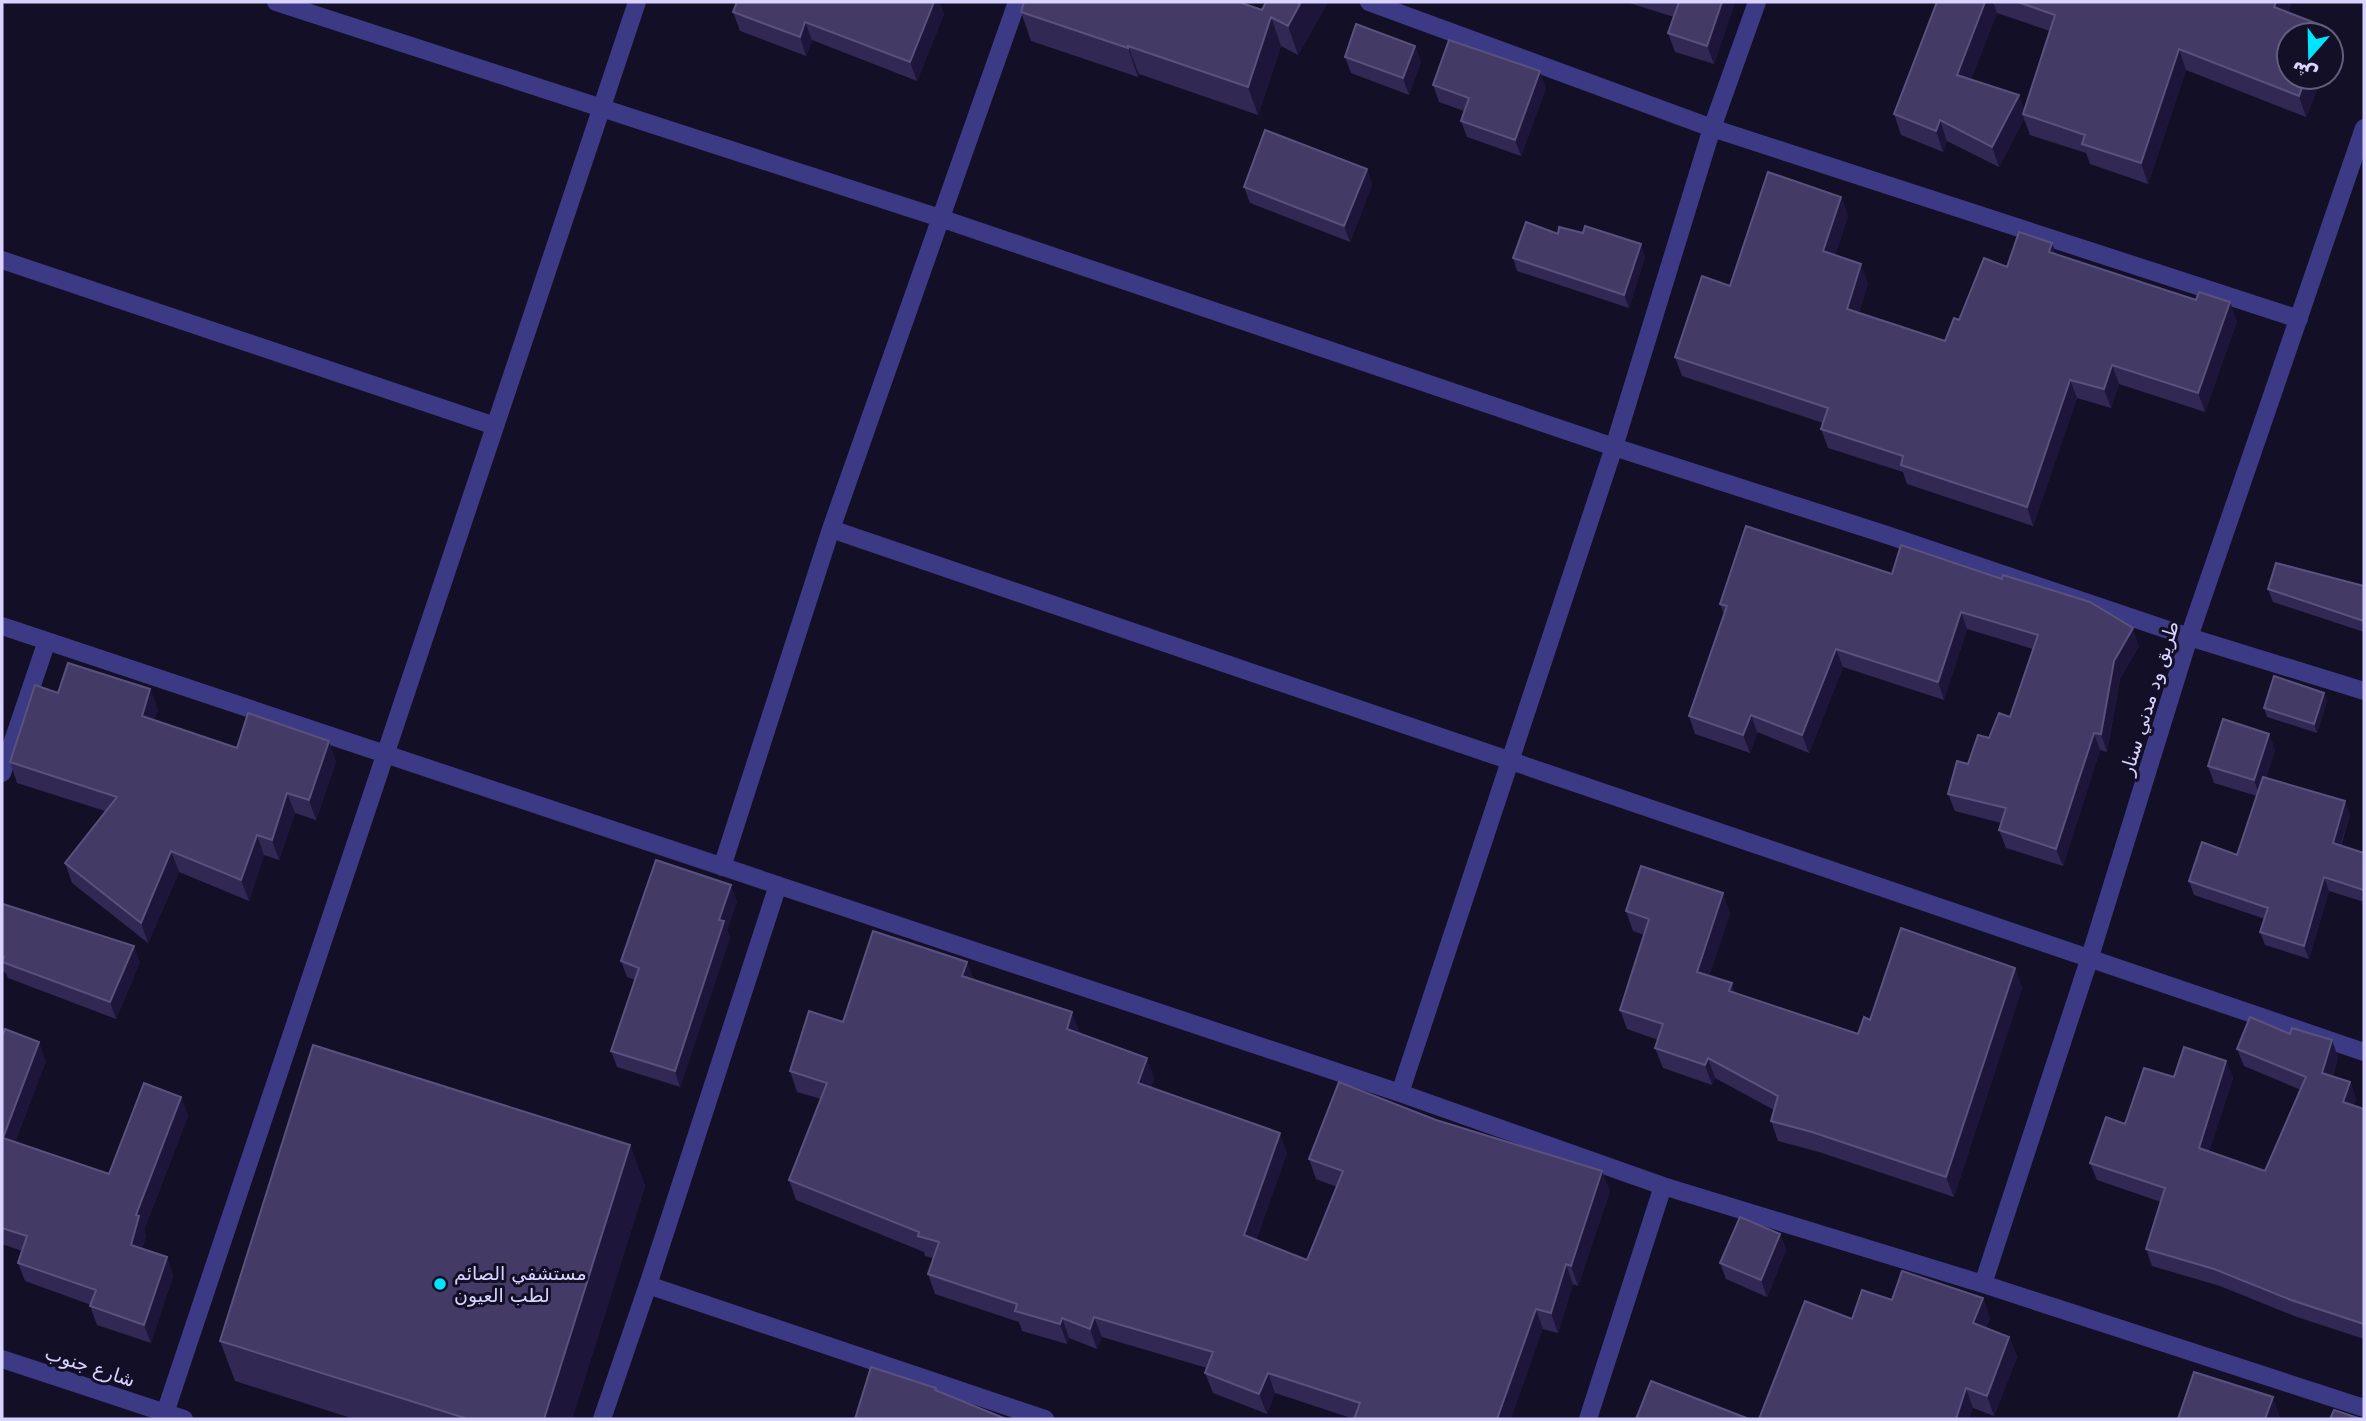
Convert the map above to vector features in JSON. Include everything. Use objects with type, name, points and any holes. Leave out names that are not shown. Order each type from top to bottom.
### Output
[{"type":"street","points":[[276,2],[940,218],[1614,447],[2189,637],[2364,691]]},
{"type":"street","points":[[164,1416],[637,2]]},
{"type":"street","points":[[722,867],[831,529],[1017,2]]},
{"type":"street","points":[[1369,2],[1388,5],[1712,128],[2299,319]]},
{"type":"street","points":[[1400,1093],[1614,447],[1712,128],[1757,2]]},
{"type":"street","name":"طريق ود مدني سنار","points":[[1983,1283],[2089,960],[2189,637],[2364,128]]},
{"type":"street","points":[[2,260],[495,426]]},
{"type":"street","points":[[831,529],[2364,1052]]},
{"type":"street","points":[[2,626],[1400,1093],[1663,1186],[1983,1283],[2364,1408]]},
{"type":"street","points":[[2,773],[47,641]]},
{"type":"street","points":[[601,1419],[648,1286],[778,885]]},
{"type":"street","points":[[1588,1419],[1663,1186]]},
{"type":"street","points":[[648,1286],[1045,1419]]},
{"type":"street","name":"شارع جنوب","points":[[2,1359],[164,1416],[184,1419]]},
{"type":"building","points":[[737,2],[934,2],[910,62],[805,22],[800,37],[733,12]]},
{"type":"building","points":[[1024,2],[1239,2],[1262,10],[1266,2],[1301,2],[1288,26],[1271,17],[1248,87],[1021,12]]},
{"type":"building","points":[[1679,2],[1722,2],[1707,46],[1668,33]]},
{"type":"building","points":[[1937,2],[1985,2],[1957,75],[2019,95],[1992,147],[1940,120],[1936,131],[1894,114]]},
{"type":"building","points":[[2018,2],[2276,2],[2274,7],[2310,21],[2275,21],[2275,87],[2179,49],[2141,163],[2082,144],[2085,135],[2023,114],[2055,15]]},
{"type":"building","points":[[1356,24],[1415,46],[1403,78],[1345,57]]},
{"type":"building","points":[[1449,40],[1540,71],[1515,140],[1461,121],[1469,98],[1433,85]]},
{"type":"building","points":[[2286,91],[2301,91],[2299,96]]},
{"type":"building","points":[[1265,130],[1367,169],[1344,226],[1244,187]]},
{"type":"building","points":[[1768,172],[1841,197],[1823,251],[1861,264],[1847,309],[1945,341],[1954,318],[1959,320],[1984,258],[2007,267],[2019,232],[2052,243],[2049,252],[2196,300],[2199,292],[2230,302],[2198,393],[2112,365],[2104,389],[2070,380],[2027,507],[1901,465],[1903,456],[1821,429],[1828,408],[1675,357],[1702,276],[1730,286]]},
{"type":"building","points":[[1526,222],[1558,234],[1559,227],[1583,233],[1585,226],[1641,244],[1624,295],[1513,258]]},
{"type":"building","points":[[1746,526],[1892,574],[1901,545],[2002,579],[2003,575],[2090,602],[2133,628],[2114,661],[2101,734],[2094,733],[2056,849],[1999,830],[2006,808],[1948,794],[1957,761],[1968,764],[1978,735],[1989,738],[1999,713],[2010,717],[2038,635],[1961,612],[1938,682],[1836,649],[1802,735],[1751,715],[1743,735],[1689,716],[1727,606],[1720,604]]},
{"type":"building","points":[[2276,563],[2364,586],[2364,621],[2268,589]]},
{"type":"building","points":[[68,663],[150,689],[142,716],[237,748],[248,713],[329,741],[309,800],[287,793],[272,840],[257,835],[241,880],[171,851],[141,923],[65,863],[117,797],[10,762],[35,685],[58,693]]},
{"type":"building","points":[[2274,676],[2324,693],[2314,724],[2264,708]]},
{"type":"building","points":[[2223,719],[2269,734],[2254,780],[2208,766]]},
{"type":"building","points":[[2263,777],[2345,801],[2333,843],[2364,853],[2364,890],[2324,877],[2304,946],[2260,932],[2268,908],[2189,881],[2202,842],[2237,855]]},
{"type":"building","points":[[656,860],[731,885],[719,920],[724,921],[675,1071],[611,1051],[639,968],[621,961]]},
{"type":"building","points":[[1641,866],[1723,893],[1697,972],[1732,983],[1729,991],[1858,1034],[1864,1017],[1870,1020],[1901,928],[2015,968],[1946,1177],[1771,1121],[1778,1096],[1708,1058],[1705,1065],[1655,1048],[1663,1024],[1620,1010],[1649,919],[1626,911]]},
{"type":"building","points":[[3,904],[134,946],[110,1002],[2,962]]},
{"type":"building","points":[[873,931],[967,962],[962,976],[1072,1012],[1067,1029],[1147,1058],[1138,1083],[1280,1133],[1244,1235],[1307,1260],[1343,1171],[1309,1159],[1339,1082],[1436,1120],[1602,1171],[1571,1266],[1566,1264],[1551,1313],[1536,1309],[1497,1419],[1354,1419],[1360,1403],[1268,1373],[1259,1394],[1205,1373],[1213,1352],[1094,1317],[1090,1329],[1062,1318],[1060,1324],[1015,1311],[1017,1304],[928,1274],[939,1242],[918,1236],[919,1232],[789,1180],[827,1083],[790,1071],[809,1011],[843,1022]]},
{"type":"building","points":[[2250,1017],[2290,1034],[2292,1028],[2332,1040],[2322,1073],[2350,1082],[2343,1102],[2364,1109],[2364,1324],[2291,1300],[2214,1269],[2146,1249],[2165,1188],[2090,1163],[2106,1117],[2125,1124],[2144,1068],[2174,1077],[2184,1047],[2226,1061],[2199,1148],[2265,1171],[2306,1077],[2237,1049]]},
{"type":"building","points":[[5,1029],[39,1042],[3,1138],[109,1174],[144,1083],[181,1097],[136,1215],[139,1216],[131,1245],[167,1257],[144,1325],[90,1306],[96,1290],[18,1263],[27,1236],[2,1228],[2,1037]]},
{"type":"building","name":"مستشفي الصائم لطب العيون","points":[[313,1045],[630,1145],[544,1419],[468,1419],[220,1341]]},
{"type":"building","points":[[1740,1217],[1780,1234],[1761,1280],[1720,1263]]},
{"type":"building","points":[[1902,1271],[1983,1298],[1973,1323],[2009,1337],[1987,1396],[1966,1388],[1956,1419],[1759,1419],[1805,1301],[1852,1319],[1862,1290],[1892,1300]]},
{"type":"building","points":[[871,1367],[936,1388],[935,1390],[1006,1419],[855,1419]]},
{"type":"building","points":[[2194,1372],[2273,1397],[2265,1419],[2178,1419]]},
{"type":"building","points":[[1651,1381],[1749,1419],[1636,1419]]},
{"type":"building","points":[[2334,1410],[2361,1419],[2330,1419]]},
{"type":"place","name":"مستشفي الصائم لطب العيون","points":[[440,1284]]}]
